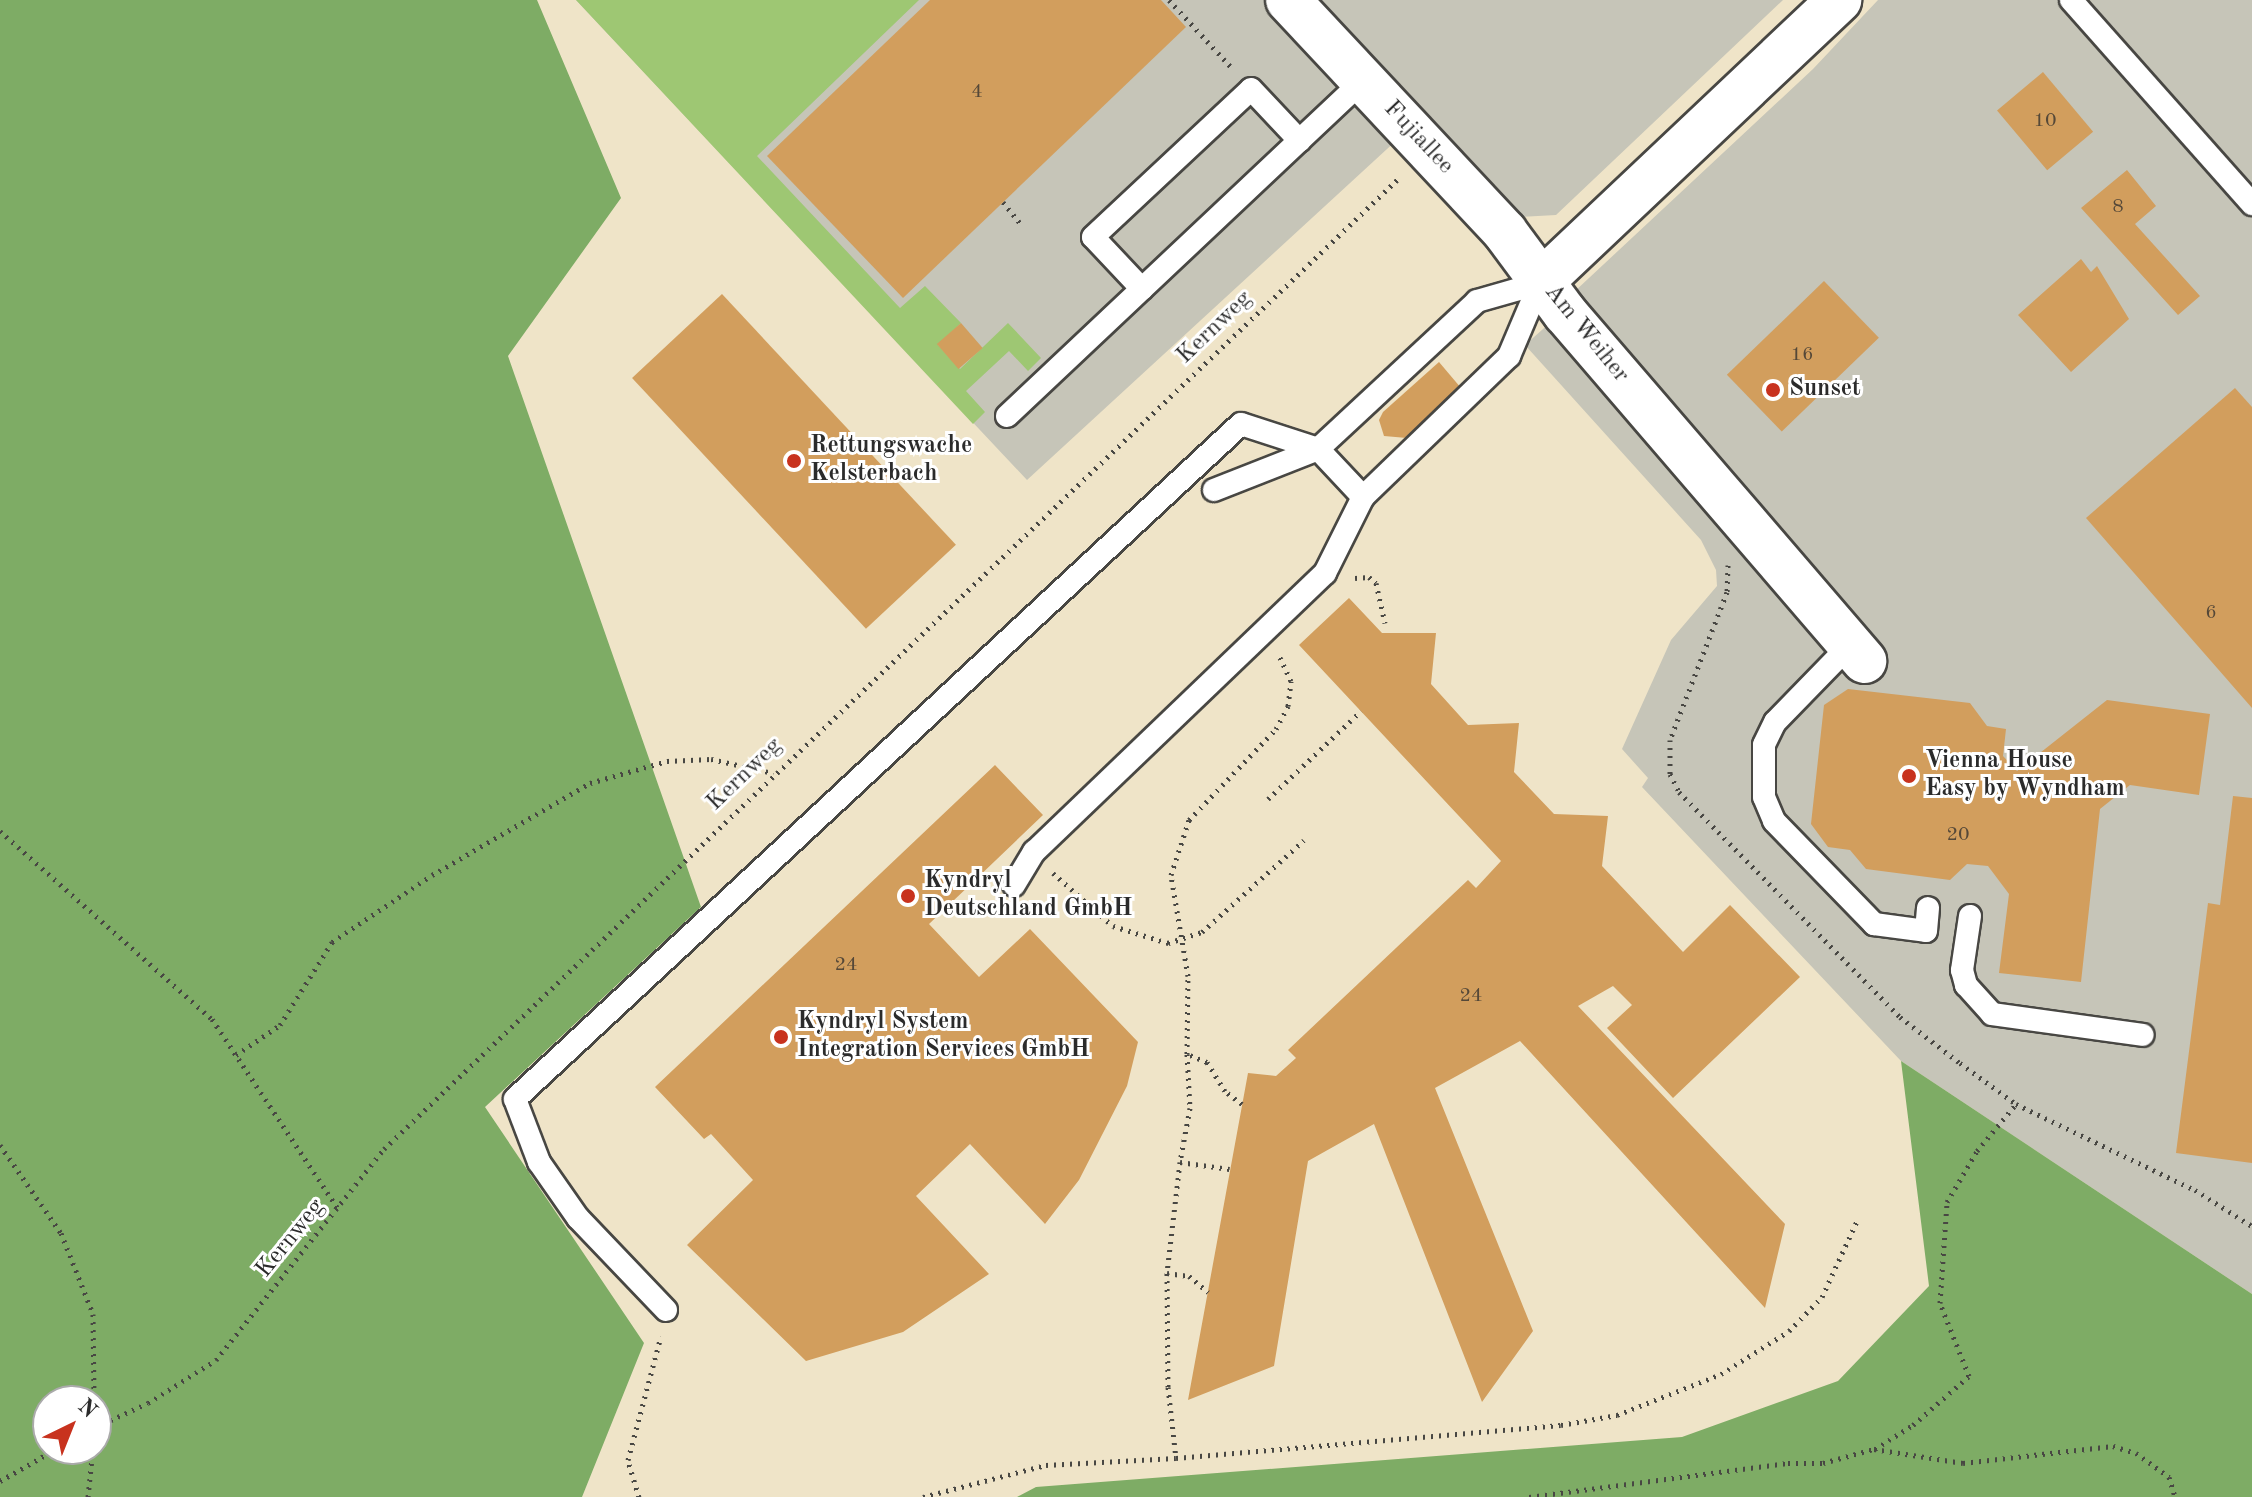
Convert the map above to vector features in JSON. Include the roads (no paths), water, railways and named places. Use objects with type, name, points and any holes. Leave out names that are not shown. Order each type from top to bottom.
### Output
[{"type":"street","name":"Fujiallee","points":[[1288,0],[1505,232],[1540,283]]},
{"type":"street","name":"Am Weiher","points":[[1839,0],[1540,283],[1857,653]]},
{"type":"lane","points":[[2071,0],[2252,204]]},
{"type":"lane","points":[[1007,416],[1364,80]]},
{"type":"lane","points":[[1142,289],[1093,237],[1251,89],[1300,141]]},
{"type":"lane","points":[[1214,490],[1318,449],[1477,301],[1540,283]]},
{"type":"lane","points":[[1014,885],[1034,852],[1325,573],[1363,497],[1509,356],[1540,283]]},
{"type":"lane","points":[[666,1310],[578,1218],[539,1162],[515,1099],[1241,424],[1318,449],[1363,497]]},
{"type":"lane","points":[[1857,653],[1775,722],[1764,745],[1764,797],[1774,821],[1874,924],[1926,931],[1928,908]]},
{"type":"lane","points":[[1970,916],[1962,970],[1966,985],[1992,1014],[2143,1035]]},
{"type":"place","name":"Sunset","points":[[1773,390]]},
{"type":"place","name":"Rettungswache Kelsterbach","points":[[794,461]]},
{"type":"place","name":"Vienna House Easy by Wyndham","points":[[1909,776]]},
{"type":"place","name":"Kyndryl Deutschland GmbH","points":[[908,896]]},
{"type":"place","name":"Kyndryl System Integration Services GmbH","points":[[781,1037]]}]
